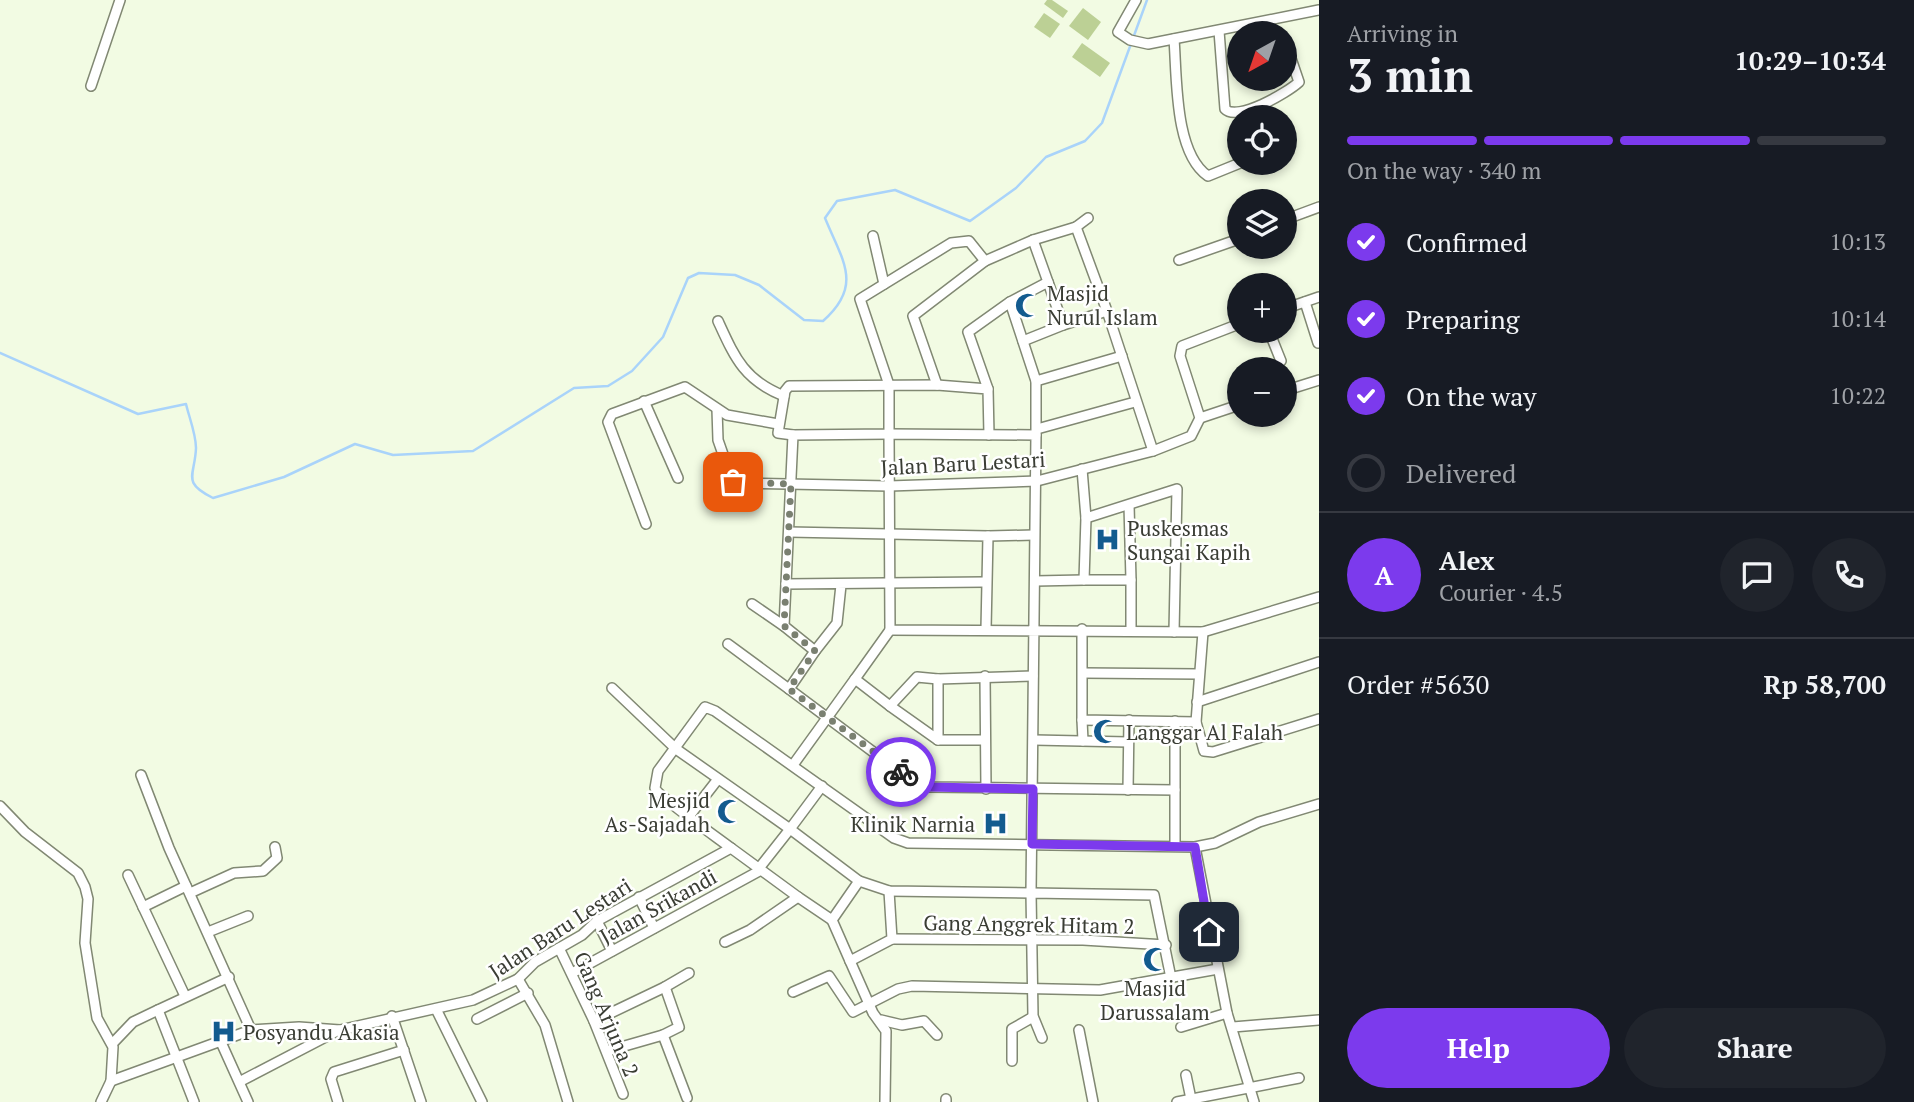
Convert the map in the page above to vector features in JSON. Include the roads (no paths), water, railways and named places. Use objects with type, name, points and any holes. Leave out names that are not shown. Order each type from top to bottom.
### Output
[{"type":"street","points":[[91,86],[120,0]]},
{"type":"street","points":[[1136,0],[1118,29],[1123,36],[1146,44],[1319,10]]},
{"type":"street","points":[[1219,31],[1227,112]]},
{"type":"street","points":[[1174,39],[1179,112],[1193,155],[1209,176],[1227,168]]},
{"type":"street","points":[[1258,105],[1283,91]]},
{"type":"street","points":[[1297,215],[1319,207]]},
{"type":"street","points":[[937,385],[912,317],[985,261],[1033,240],[1076,227],[1088,218]]},
{"type":"street","points":[[1076,227],[1153,451]]},
{"type":"street","points":[[873,236],[884,284]]},
{"type":"street","points":[[793,765],[890,630],[889,385],[859,301],[951,243],[961,240],[972,242],[985,261]]},
{"type":"street","points":[[1033,240],[1063,325]]},
{"type":"street","points":[[1179,260],[1227,243]]},
{"type":"street","points":[[989,435],[988,389],[968,332],[1010,302],[1048,282]]},
{"type":"street","points":[[1297,305],[1319,297]]},
{"type":"street","points":[[1010,302],[1036,381],[1031,940],[1034,1017],[1042,1038]]},
{"type":"street","points":[[1305,302],[1318,343]]},
{"type":"street","points":[[1023,341],[1107,311]]},
{"type":"street","points":[[718,321],[747,374],[760,385],[784,396]]},
{"type":"street","points":[[1227,329],[1182,346],[1180,356],[1200,418],[1227,409]]},
{"type":"street","points":[[1036,381],[1122,356]]},
{"type":"street","points":[[1297,387],[1319,380]]},
{"type":"street","points":[[988,389],[937,385],[789,386],[778,424],[780,435],[989,435],[1037,432],[1135,402]]},
{"type":"street","points":[[646,524],[608,422],[612,414],[685,387],[717,409],[737,418],[778,424]]},
{"type":"street","points":[[644,401],[678,478]]},
{"type":"street","name":"Jalan Baru Lestari","points":[[717,409],[718,440],[731,481],[890,486],[1037,481],[1153,451],[1191,436],[1200,418]]},
{"type":"street","points":[[784,626],[793,435]]},
{"type":"street","points":[[1082,469],[1086,517],[1084,580]]},
{"type":"street","points":[[1086,517],[1177,489],[1174,632]]},
{"type":"street","points":[[1129,505],[1131,630]]},
{"type":"street","points":[[789,532],[1034,536]]},
{"type":"street","points":[[986,629],[988,536]]},
{"type":"street","points":[[1035,581],[1131,580]]},
{"type":"street","points":[[786,584],[985,582]]},
{"type":"street","points":[[789,689],[837,623],[841,585]]},
{"type":"street","points":[[890,630],[1082,629],[1203,632],[1319,597]]},
{"type":"street","points":[[752,604],[815,651]]},
{"type":"street","points":[[1082,629],[1083,741]]},
{"type":"street","points":[[1203,632],[1196,722],[1201,748],[1207,753],[1319,719]]},
{"type":"street","points":[[728,644],[921,784],[986,789],[1175,790]]},
{"type":"street","points":[[1197,702],[1319,662]]},
{"type":"street","points":[[1083,673],[1198,674]]},
{"type":"street","points":[[985,676],[986,789]]},
{"type":"street","points":[[890,706],[914,678],[1033,677]]},
{"type":"street","points":[[855,679],[938,740],[985,740]]},
{"type":"street","points":[[938,679],[938,740]]},
{"type":"street","points":[[612,688],[676,749],[859,881],[889,891],[1153,894],[1171,978]]},
{"type":"street","points":[[885,1102],[886,1031],[832,920],[731,848],[690,815],[662,799],[654,788],[659,771],[701,709],[708,707],[900,841],[1195,847],[1215,843],[1259,821],[1319,804]]},
{"type":"street","points":[[1082,720],[1196,722]]},
{"type":"street","points":[[1128,790],[1129,720]]},
{"type":"street","points":[[1175,721],[1175,846]]},
{"type":"street","points":[[1034,740],[1128,742]]},
{"type":"street","points":[[141,775],[251,1030]]},
{"type":"street","points":[[690,815],[718,779]]},
{"type":"street","points":[[761,868],[822,786]]},
{"type":"street","points":[[0,806],[24,832],[78,873],[85,887],[88,899],[86,943],[97,1018],[112,1044],[111,1081],[101,1102]]},
{"type":"street","points":[[143,907],[234,873],[263,872],[277,858],[275,847]]},
{"type":"street","points":[[1195,847],[1227,1013],[1254,1102]]},
{"type":"street","name":"Jalan Baru Lestari","points":[[111,1081],[251,1030],[299,1027],[340,1030],[392,1016],[437,1011],[491,993],[518,979],[535,962],[582,935],[597,921],[731,848]]},
{"type":"street","name":"Jalan Srikandi","points":[[572,973],[761,868]]},
{"type":"street","points":[[128,875],[185,996]]},
{"type":"street","points":[[832,920],[859,881]]},
{"type":"street","points":[[850,961],[891,939],[889,891]]},
{"type":"street","points":[[639,897],[654,928]]},
{"type":"street","points":[[725,942],[758,925],[798,897]]},
{"type":"street","points":[[208,932],[248,916]]},
{"type":"street","points":[[597,921],[612,951]]},
{"type":"street","name":"Gang Anggrek Hitam 2","points":[[891,939],[1166,945]]},
{"type":"street","name":"Gang Arjuna 2","points":[[559,948],[594,1021],[623,1094]]},
{"type":"street","points":[[793,992],[829,976],[851,1012],[912,986],[1100,990],[1218,970]]},
{"type":"street","points":[[594,1021],[689,973]]},
{"type":"street","points":[[112,1044],[133,1022],[229,977]]},
{"type":"street","points":[[518,979],[545,1025],[568,1102]]},
{"type":"street","points":[[607,1051],[663,1035],[679,1027],[665,987]]},
{"type":"street","points":[[477,1019],[528,993]]},
{"type":"street","points":[[158,1010],[178,1055],[194,1102]]},
{"type":"street","points":[[437,1011],[482,1102]]},
{"type":"street","points":[[1181,1027],[1227,1013]]},
{"type":"street","points":[[392,1016],[421,1102]]},
{"type":"street","points":[[1012,1061],[1012,1029],[1034,1017]]},
{"type":"street","points":[[880,1020],[902,1025],[924,1021],[937,1035]]},
{"type":"street","points":[[1233,1027],[1319,1020]]},
{"type":"street","points":[[241,1081],[340,1030]]},
{"type":"street","points":[[1079,1030],[1093,1102]]},
{"type":"street","points":[[663,1035],[687,1098]]},
{"type":"street","points":[[220,1040],[241,1081],[248,1102]]},
{"type":"street","points":[[338,1102],[331,1079],[334,1072],[404,1050]]},
{"type":"street","points":[[1186,1075],[1191,1099]]},
{"type":"street","points":[[1177,1102],[1299,1078]]},
{"type":"waterway","points":[[0,353],[138,414],[186,404],[196,443],[193,483],[213,498],[284,477],[355,444],[393,455],[473,451],[574,388],[608,386],[632,371],[663,337],[688,278],[699,273],[735,275],[759,285],[804,320],[823,321],[836,308],[846,284],[843,260],[825,218],[837,201],[895,190],[970,221],[1016,188],[1046,157],[1085,141],[1102,123],[1147,0]]},
{"type":"place","name":"Masjid Nurul Islam","points":[[1027,305]]},
{"type":"place","name":"Puskesmas Sungai Kapih","points":[[1107,540]]},
{"type":"place","name":"Langgar Al Falah","points":[[1106,732]]},
{"type":"place","name":"Mesjid As-Sajadah","points":[[730,812]]},
{"type":"place","name":"Klinik Narnia","points":[[995,824]]},
{"type":"place","name":"Masjid Darussalam","points":[[1155,959]]},
{"type":"place","name":"Posyandu Akasia","points":[[223,1032]]}]
